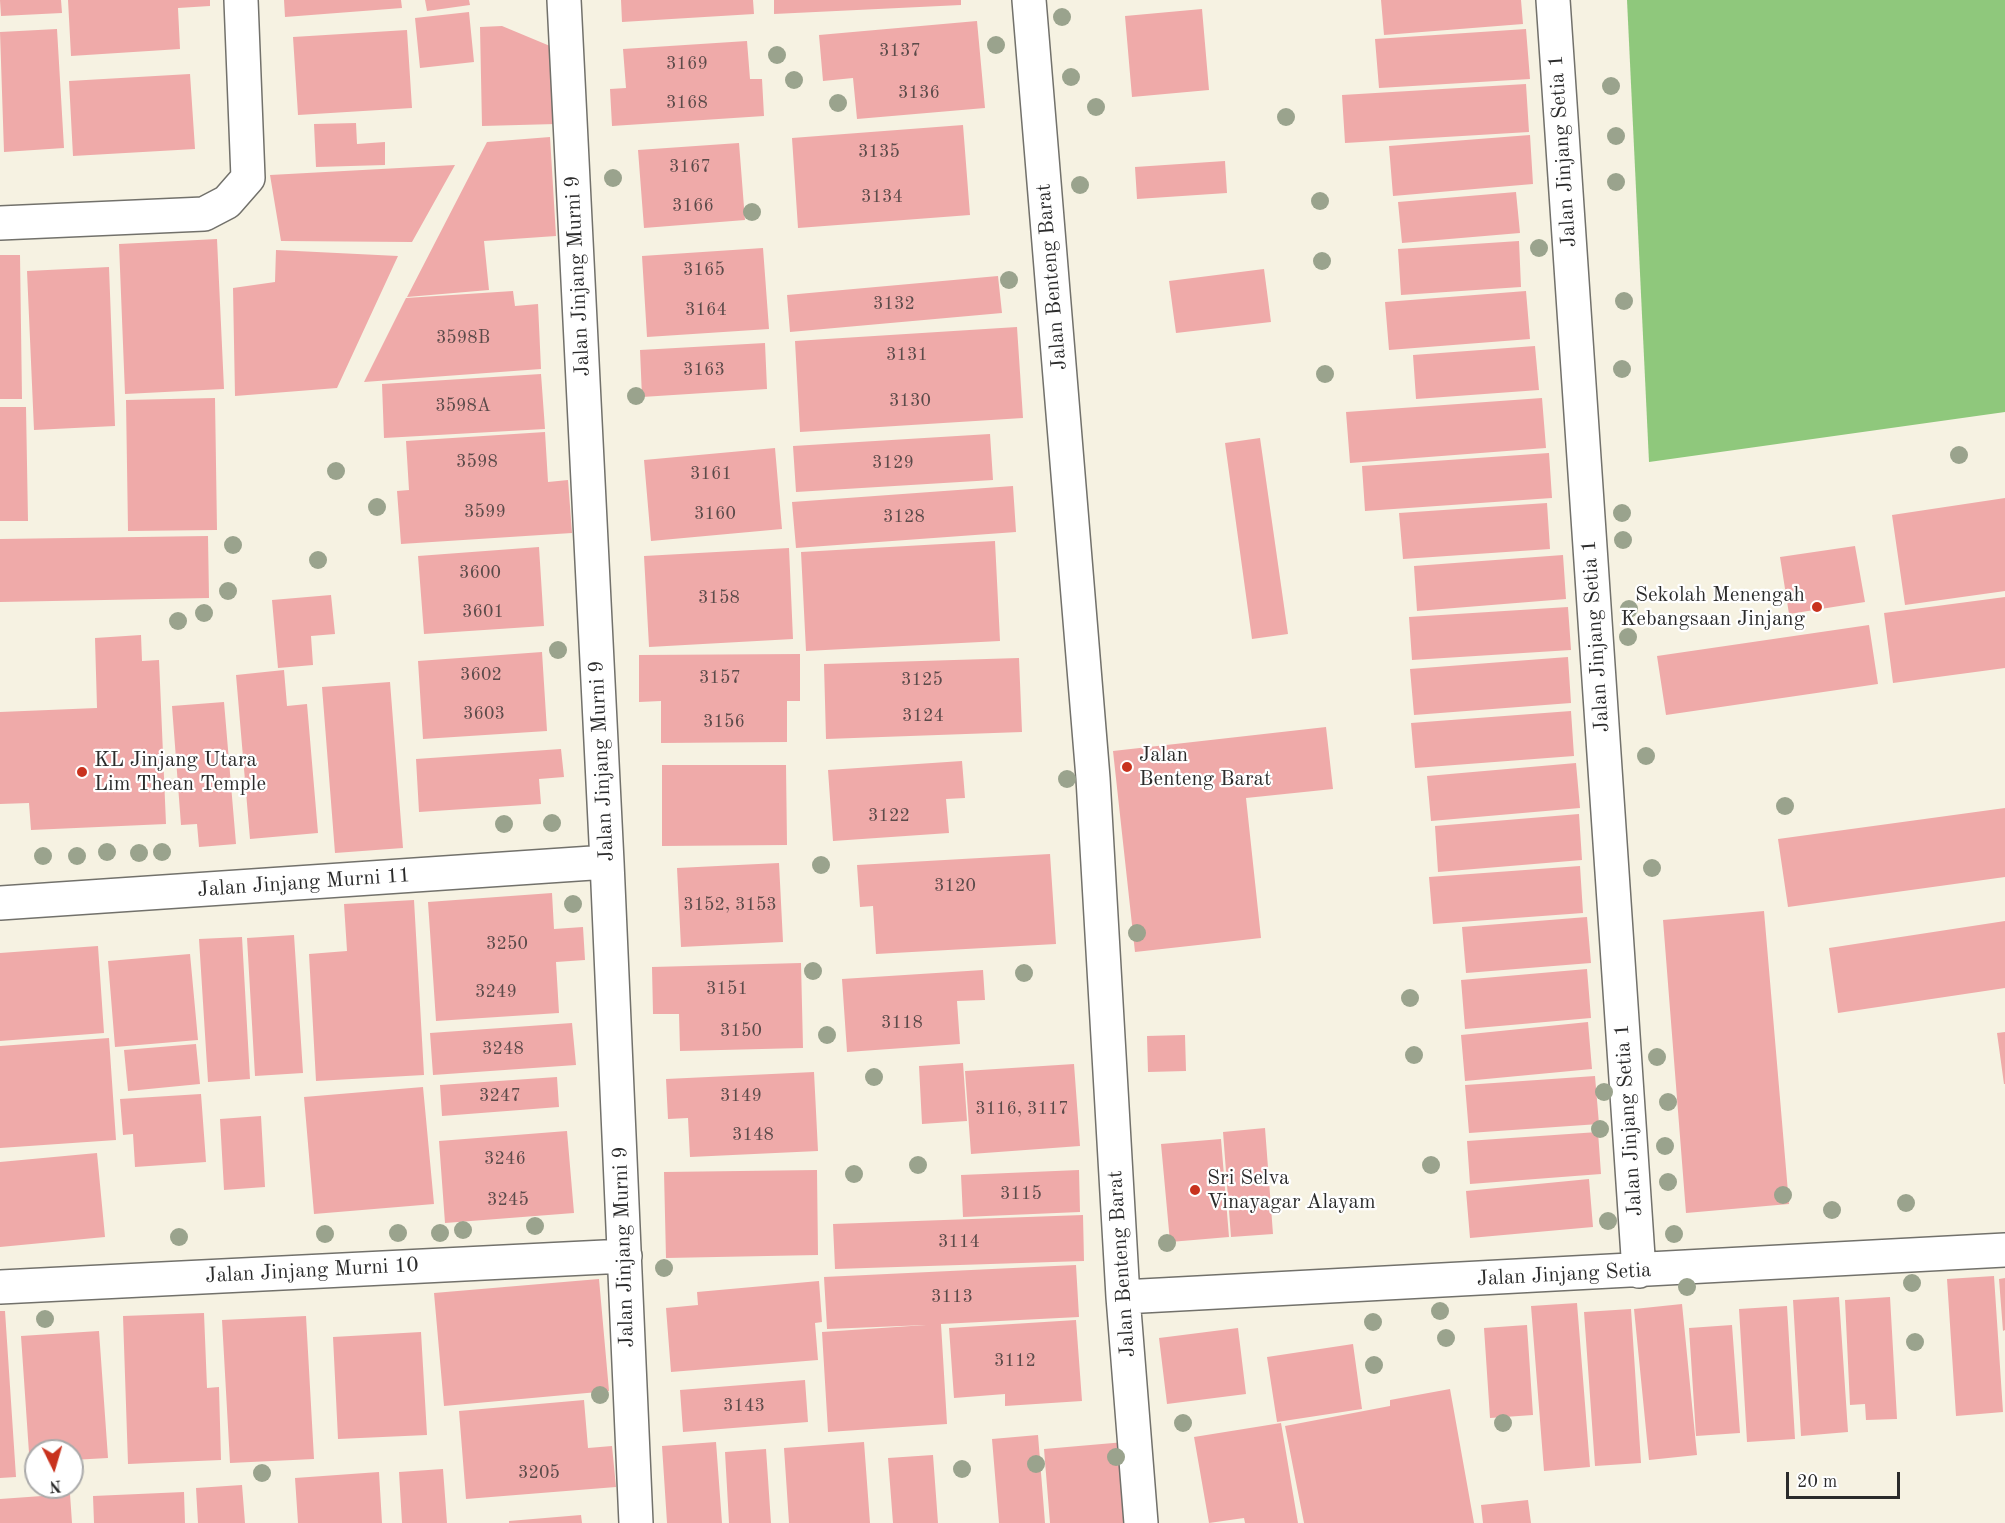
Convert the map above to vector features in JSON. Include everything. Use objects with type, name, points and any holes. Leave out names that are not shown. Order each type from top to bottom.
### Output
[{"type":"street","points":[[0,223],[204,214],[227,202],[248,178],[241,0]]},
{"type":"street","name":"Jalan Jinjang Murni 9","points":[[564,0],[608,862],[636,1523]]},
{"type":"street","name":"Jalan Benteng Barat","points":[[1029,0],[1093,778],[1140,1523]]},
{"type":"street","name":"Jalan Jinjang Setia 1","points":[[1553,0],[1639,1271]]},
{"type":"street","name":"Jalan Jinjang Murni 11","points":[[0,903],[608,862]]},
{"type":"street","name":"Jalan Jinjang Setia","points":[[1124,1297],[2005,1250]]},
{"type":"street","name":"Jalan Jinjang Murni 10","points":[[0,1287],[625,1256]]},
{"type":"green space","points":[[1627,0],[2005,0],[2005,412],[1649,462]]},
{"type":"building","points":[[0,0],[61,0],[62,13],[1,16]]},
{"type":"building","points":[[68,0],[210,0],[210,6],[178,8],[180,49],[71,56]]},
{"type":"building","points":[[284,0],[401,0],[402,8],[285,17]]},
{"type":"building","points":[[425,0],[469,0],[470,5],[427,11]]},
{"type":"building","points":[[621,0],[753,0],[754,14],[622,22]]},
{"type":"building","points":[[774,0],[961,0],[961,5],[774,14]]},
{"type":"building","points":[[1381,0],[1521,0],[1523,24],[1384,35]]},
{"type":"building","points":[[1202,9],[1209,90],[1132,97],[1125,16]]},
{"type":"building","points":[[469,12],[474,62],[420,68],[415,18]]},
{"type":"building","points":[[977,21],[985,108],[857,119],[853,78],[823,81],[819,35]]},
{"type":"building","points":[[502,26],[550,46],[556,124],[482,126],[480,27]]},
{"type":"building","points":[[57,29],[64,148],[4,152],[0,32]]},
{"type":"building","points":[[1526,29],[1530,79],[1379,88],[1375,39]]},
{"type":"building","points":[[407,30],[412,108],[298,115],[293,37]]},
{"type":"building","points":[[747,41],[750,79],[762,79],[764,116],[612,126],[610,89],[626,88],[623,49]]},
{"type":"building","points":[[190,74],[195,149],[73,156],[69,81]]},
{"type":"building","points":[[1526,84],[1529,132],[1345,143],[1342,95]]},
{"type":"building","points":[[356,123],[357,144],[385,142],[385,165],[316,167],[314,124]]},
{"type":"building","points":[[963,125],[970,215],[798,228],[792,138]]},
{"type":"building","points":[[1530,135],[1533,184],[1393,196],[1389,146]]},
{"type":"building","points":[[550,137],[556,236],[484,241],[489,290],[407,297],[487,142]]},
{"type":"building","points":[[739,143],[745,220],[644,228],[638,150]]},
{"type":"building","points":[[1225,161],[1227,193],[1137,199],[1135,167]]},
{"type":"building","points":[[455,165],[412,242],[281,241],[270,175]]},
{"type":"building","points":[[1516,192],[1520,233],[1402,243],[1398,202]]},
{"type":"building","points":[[217,239],[224,389],[125,394],[119,244]]},
{"type":"building","points":[[1519,241],[1521,287],[1401,295],[1398,249]]},
{"type":"building","points":[[763,248],[769,329],[647,337],[642,256]]},
{"type":"building","points":[[276,250],[398,256],[337,388],[235,396],[233,288],[275,282]]},
{"type":"building","points":[[0,255],[20,255],[22,399],[0,399]]},
{"type":"building","points":[[109,267],[115,426],[34,430],[27,271]]},
{"type":"building","points":[[1264,269],[1271,322],[1176,333],[1169,281]]},
{"type":"building","points":[[998,276],[1002,313],[790,332],[787,295]]},
{"type":"building","points":[[513,291],[515,306],[538,304],[541,369],[364,382],[406,298]]},
{"type":"building","points":[[1526,291],[1530,339],[1389,350],[1385,302]]},
{"type":"building","points":[[1017,327],[1023,418],[800,432],[795,341]]},
{"type":"building","points":[[765,343],[767,389],[642,397],[640,350]]},
{"type":"building","points":[[1535,346],[1539,390],[1416,399],[1413,355]]},
{"type":"building","points":[[541,374],[545,429],[384,438],[382,384]]},
{"type":"building","points":[[215,398],[217,530],[128,531],[126,400]]},
{"type":"building","points":[[1542,398],[1546,448],[1350,463],[1346,412]]},
{"type":"building","points":[[0,407],[26,407],[28,521],[0,521]]},
{"type":"building","points":[[545,432],[548,482],[568,480],[572,533],[401,544],[397,491],[409,490],[406,441]]},
{"type":"building","points":[[990,434],[993,480],[796,492],[793,446]]},
{"type":"building","points":[[1260,438],[1288,634],[1252,639],[1225,443]]},
{"type":"building","points":[[775,448],[782,529],[651,541],[644,460]]},
{"type":"building","points":[[1549,453],[1552,498],[1365,511],[1362,466]]},
{"type":"building","points":[[1013,486],[1016,532],[796,548],[792,502]]},
{"type":"building","points":[[2005,498],[2005,591],[1905,605],[1892,515]]},
{"type":"building","points":[[1547,503],[1550,549],[1403,559],[1399,513]]},
{"type":"building","points":[[208,536],[209,598],[0,602],[0,539]]},
{"type":"building","points":[[995,541],[1000,641],[806,651],[801,552]]},
{"type":"building","points":[[1855,546],[1865,602],[1789,614],[1780,557]]},
{"type":"building","points":[[539,547],[544,626],[424,634],[418,556]]},
{"type":"building","points":[[789,548],[793,639],[649,647],[644,556]]},
{"type":"building","points":[[1563,555],[1566,599],[1417,611],[1414,566]]},
{"type":"building","points":[[331,595],[335,634],[311,636],[313,665],[278,668],[272,600]]},
{"type":"building","points":[[2005,597],[2005,668],[1893,683],[1884,613]]},
{"type":"building","points":[[1568,607],[1571,650],[1412,660],[1409,617]]},
{"type":"building","points":[[1869,625],[1878,684],[1666,715],[1657,656]]},
{"type":"building","name":"KL Jinjang Utara Lim Thean Temple","points":[[141,635],[142,661],[159,660],[166,824],[31,830],[29,803],[0,804],[0,712],[97,708],[95,638]]},
{"type":"building","points":[[542,652],[547,731],[423,739],[418,661]]},
{"type":"building","points":[[800,654],[800,701],[787,701],[787,742],[661,743],[661,701],[639,702],[639,655]]},
{"type":"building","points":[[1568,657],[1571,703],[1414,715],[1410,669]]},
{"type":"building","points":[[1019,658],[1022,732],[826,739],[824,664]]},
{"type":"building","points":[[284,670],[287,706],[307,704],[318,833],[250,839],[236,675]]},
{"type":"building","points":[[390,682],[403,848],[335,853],[322,687]]},
{"type":"building","points":[[224,702],[236,844],[199,847],[197,824],[181,825],[172,706]]},
{"type":"building","points":[[1571,711],[1574,756],[1415,768],[1411,723]]},
{"type":"building","points":[[1326,727],[1333,789],[1246,798],[1261,938],[1135,952],[1113,751]]},
{"type":"building","points":[[561,749],[564,777],[539,779],[541,804],[419,812],[416,759]]},
{"type":"building","points":[[962,761],[965,798],[946,799],[949,833],[833,841],[828,770]]},
{"type":"building","points":[[1576,763],[1580,808],[1431,821],[1427,776]]},
{"type":"building","points":[[662,765],[786,765],[787,845],[662,846]]},
{"type":"building","points":[[2005,808],[2005,877],[1788,907],[1778,839]]},
{"type":"building","points":[[1579,814],[1582,860],[1438,872],[1435,826]]},
{"type":"building","points":[[1050,854],[1056,944],[876,954],[873,906],[860,907],[857,865]]},
{"type":"building","points":[[779,863],[783,942],[681,947],[677,868]]},
{"type":"building","points":[[1580,866],[1583,913],[1433,924],[1429,877]]},
{"type":"building","points":[[552,893],[554,929],[583,927],[585,960],[556,962],[559,1013],[436,1021],[428,902]]},
{"type":"building","points":[[414,900],[424,1075],[316,1081],[309,954],[347,951],[344,904]]},
{"type":"building","points":[[1764,911],[1789,1204],[1686,1213],[1663,920]]},
{"type":"building","points":[[1587,917],[1591,963],[1466,973],[1462,927]]},
{"type":"building","points":[[2005,921],[2005,988],[1838,1013],[1829,948]]},
{"type":"building","points":[[294,935],[303,1073],[255,1076],[247,938]]},
{"type":"building","points":[[242,937],[250,1079],[208,1082],[199,939]]},
{"type":"building","points":[[98,946],[104,1033],[0,1041],[0,953]]},
{"type":"building","points":[[190,954],[198,1040],[115,1047],[108,961]]},
{"type":"building","points":[[801,963],[803,1048],[680,1051],[679,1014],[653,1014],[652,967]]},
{"type":"building","points":[[1587,969],[1591,1018],[1465,1029],[1461,980]]},
{"type":"building","points":[[983,970],[985,1000],[957,1001],[960,1044],[847,1052],[842,979]]},
{"type":"building","points":[[1588,1022],[1592,1069],[1465,1081],[1461,1035]]},
{"type":"building","points":[[572,1023],[576,1065],[433,1075],[430,1033]]},
{"type":"building","points":[[2005,1032],[2005,1084],[2004,1084],[1997,1033]]},
{"type":"building","points":[[1185,1035],[1186,1071],[1148,1072],[1147,1036]]},
{"type":"building","points":[[109,1038],[116,1140],[0,1148],[0,1046]]},
{"type":"building","points":[[196,1044],[200,1084],[128,1091],[124,1050]]},
{"type":"building","points":[[963,1063],[967,1121],[922,1124],[919,1066]]},
{"type":"building","points":[[1074,1064],[1080,1146],[971,1154],[965,1071]]},
{"type":"building","points":[[814,1072],[818,1151],[690,1157],[688,1118],[668,1119],[666,1079]]},
{"type":"building","points":[[1595,1076],[1599,1124],[1469,1133],[1465,1085]]},
{"type":"building","points":[[557,1077],[559,1107],[442,1116],[440,1085]]},
{"type":"building","points":[[423,1087],[434,1204],[314,1214],[304,1097]]},
{"type":"building","points":[[201,1094],[206,1162],[135,1167],[133,1134],[123,1135],[120,1099]]},
{"type":"building","points":[[261,1116],[265,1187],[224,1190],[220,1119]]},
{"type":"building","points":[[1265,1128],[1273,1234],[1231,1237],[1223,1132]]},
{"type":"building","points":[[567,1131],[574,1213],[445,1223],[439,1141]]},
{"type":"building","points":[[1598,1132],[1601,1174],[1470,1184],[1467,1141]]},
{"type":"building","name":"Sri Selva Vinayagar Alayam","points":[[1221,1139],[1229,1237],[1170,1242],[1161,1144]]},
{"type":"building","points":[[97,1153],[105,1237],[0,1247],[0,1162]]},
{"type":"building","points":[[817,1170],[818,1255],[666,1258],[664,1172]]},
{"type":"building","points":[[1079,1170],[1080,1212],[963,1217],[961,1175]]},
{"type":"building","points":[[1589,1179],[1593,1227],[1470,1238],[1466,1191]]},
{"type":"building","points":[[1083,1215],[1084,1261],[835,1269],[833,1224]]},
{"type":"building","points":[[1076,1265],[1079,1317],[941,1324],[947,1424],[828,1432],[822,1332],[926,1325],[827,1329],[824,1277]]},
{"type":"building","points":[[1994,1276],[2003,1412],[1956,1416],[1947,1279]]},
{"type":"building","points":[[2005,1278],[2005,1330],[2003,1331],[1999,1279]]},
{"type":"building","points":[[599,1279],[609,1391],[444,1406],[434,1293]]},
{"type":"building","points":[[819,1281],[822,1322],[815,1323],[818,1360],[671,1372],[666,1308],[698,1305],[697,1292]]},
{"type":"building","points":[[1839,1297],[1848,1432],[1801,1436],[1793,1300]]},
{"type":"building","points":[[1890,1297],[1897,1419],[1866,1420],[1865,1404],[1850,1405],[1845,1300]]},
{"type":"building","points":[[1577,1303],[1590,1467],[1544,1471],[1531,1306]]},
{"type":"building","points":[[1682,1304],[1697,1455],[1649,1460],[1634,1309]]},
{"type":"building","points":[[1787,1306],[1795,1439],[1747,1442],[1739,1309]]},
{"type":"building","points":[[1631,1309],[1641,1463],[1595,1466],[1584,1312]]},
{"type":"building","points":[[0,1311],[5,1311],[16,1477],[0,1478]]},
{"type":"building","points":[[204,1313],[207,1388],[219,1387],[221,1460],[128,1464],[123,1316]]},
{"type":"building","points":[[306,1316],[314,1459],[230,1463],[222,1320]]},
{"type":"building","points":[[1076,1320],[1082,1401],[1005,1406],[1005,1394],[954,1398],[949,1328]]},
{"type":"building","points":[[1527,1325],[1533,1415],[1490,1418],[1484,1328]]},
{"type":"building","points":[[1732,1325],[1740,1433],[1696,1436],[1689,1328]]},
{"type":"building","points":[[1238,1328],[1246,1394],[1167,1404],[1159,1338]]},
{"type":"building","points":[[99,1331],[108,1458],[84,1459],[84,1439],[28,1439],[21,1336]]},
{"type":"building","points":[[421,1332],[427,1435],[338,1439],[333,1337]]},
{"type":"building","points":[[1353,1344],[1362,1409],[1277,1422],[1267,1357]]},
{"type":"building","points":[[805,1380],[808,1422],[683,1432],[680,1390]]},
{"type":"building","points":[[1450,1389],[1474,1523],[1304,1523],[1285,1426],[1390,1406],[1390,1400]]},
{"type":"building","points":[[584,1400],[588,1448],[612,1446],[616,1487],[466,1499],[459,1411]]},
{"type":"building","points":[[1281,1423],[1298,1523],[1245,1523],[1244,1518],[1209,1523],[1194,1437]]},
{"type":"building","points":[[1038,1435],[1045,1523],[999,1523],[992,1439]]},
{"type":"building","points":[[716,1442],[722,1523],[667,1523],[662,1446]]},
{"type":"building","points":[[864,1442],[870,1523],[789,1523],[784,1448]]},
{"type":"building","points":[[1125,1442],[1131,1523],[1050,1523],[1044,1449]]},
{"type":"building","points":[[766,1449],[771,1523],[729,1523],[725,1452]]},
{"type":"building","points":[[933,1455],[938,1523],[893,1523],[888,1458]]},
{"type":"building","points":[[443,1469],[447,1523],[402,1523],[399,1472]]},
{"type":"building","points":[[379,1472],[382,1523],[298,1523],[295,1478]]},
{"type":"building","points":[[242,1485],[245,1523],[198,1523],[196,1488]]},
{"type":"building","points":[[184,1492],[185,1523],[94,1523],[93,1496]]},
{"type":"building","points":[[0,1499],[70,1499],[72,1523],[0,1523]]},
{"type":"building","points":[[1528,1500],[1531,1523],[1483,1523],[1481,1505]]},
{"type":"building","points":[[581,1515],[582,1523],[509,1523],[509,1521]]},
{"type":"place","name":"Sekolah Menengah Kebangsaan Jinjang","points":[[1817,607]]},
{"type":"place","name":"Jalan Benteng Barat","points":[[1127,767]]},
{"type":"place","name":"KL Jinjang Utara Lim Thean Temple","points":[[82,772]]},
{"type":"place","name":"Sri Selva Vinayagar Alayam","points":[[1195,1190]]}]
